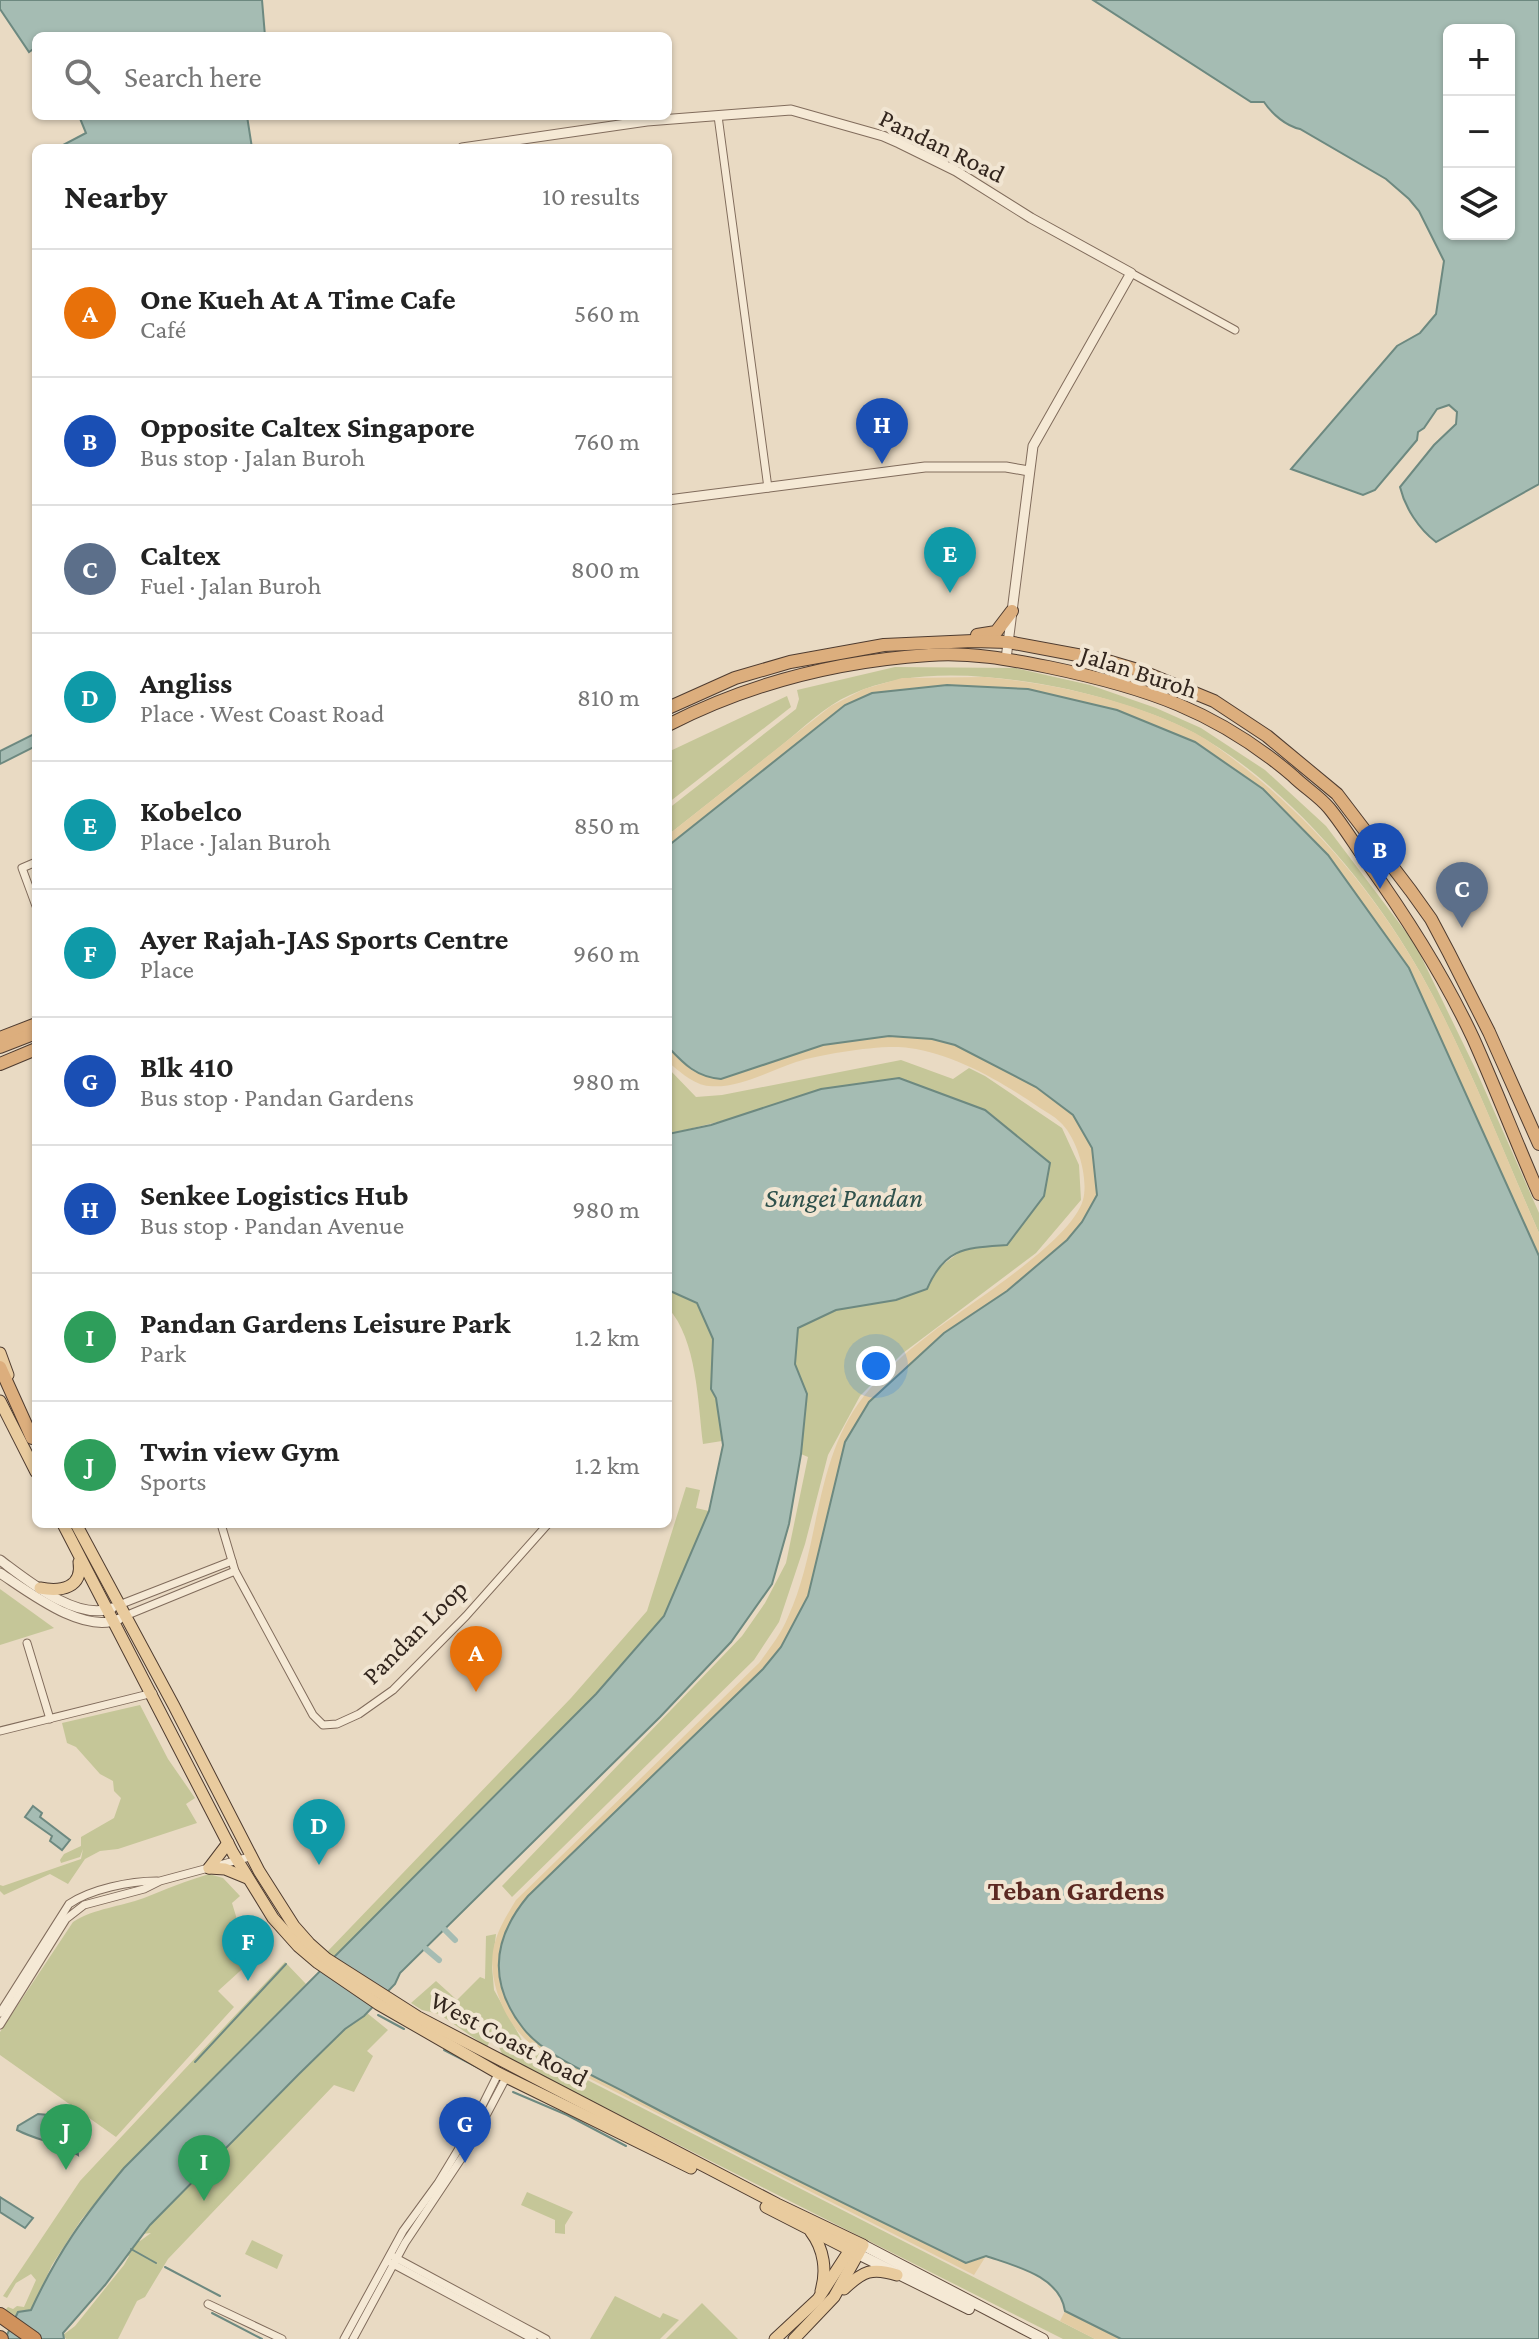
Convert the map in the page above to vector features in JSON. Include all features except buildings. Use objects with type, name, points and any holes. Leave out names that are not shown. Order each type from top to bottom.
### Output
[{"type":"highway","points":[[963,641],[975,635],[996,632],[1012,611]]},
{"type":"highway","name":"Jalan Buroh","points":[[672,706],[735,678],[790,662],[884,645],[963,641],[1008,642],[1104,660],[1141,671],[1214,701],[1267,736],[1337,794],[1431,919],[1489,1032],[1539,1144]]},
{"type":"highway","points":[[940,642],[945,645],[948,655]]},
{"type":"highway","name":"Jalan Buroh","points":[[672,723],[740,693],[795,677],[884,660],[948,655],[1006,659],[1104,679],[1175,702],[1258,746],[1328,807],[1417,933],[1472,1038],[1539,1194]]},
{"type":"highway","points":[[0,1038],[32,1026]]},
{"type":"highway","points":[[0,1047],[32,1035]]},
{"type":"highway","points":[[0,1064],[32,1051]]},
{"type":"highway","points":[[0,1367],[32,1438]]},
{"type":"highway","points":[[3,2317],[34,2339]]},
{"type":"main road","points":[[0,1353],[32,1437]]},
{"type":"main road","points":[[0,1401],[32,1464]]},
{"type":"main road","name":"West Coast Road","points":[[65,1528],[237,1860],[273,1918],[298,1946],[382,2000],[505,2070],[808,2228],[857,2248],[897,2275],[1032,2339]]},
{"type":"main road","name":"West Coast Road","points":[[78,1528],[259,1871],[294,1926],[324,1962]]},
{"type":"main road","points":[[40,1588],[59,1591],[70,1588],[80,1573],[76,1550]]},
{"type":"main road","points":[[209,1868],[228,1843]]},
{"type":"main road","points":[[209,1868],[225,1869],[248,1878]]},
{"type":"main road","name":"West Coast Road","points":[[505,2070],[1043,2339]]},
{"type":"main road","points":[[808,2228],[818,2241],[824,2262],[824,2282],[818,2299]]},
{"type":"main road","points":[[834,2297],[857,2248]]},
{"type":"main road","points":[[775,2339],[818,2299],[857,2248]]},
{"type":"main road","points":[[794,2339],[855,2279],[879,2269],[897,2275]]},
{"type":"street","name":"Pandan Road","points":[[672,119],[791,110],[883,136],[956,171],[1031,218],[1235,330]]},
{"type":"street","points":[[718,116],[768,488]]},
{"type":"street","name":"Pandan Road","points":[[489,144],[661,120]]},
{"type":"street","points":[[1006,659],[1033,446],[1131,273]]},
{"type":"street","points":[[672,500],[925,467],[1006,467],[1029,471]]},
{"type":"street","points":[[32,864],[22,868],[32,895]]},
{"type":"street","name":"Pandan Loop","points":[[222,1528],[235,1571],[313,1715],[319,1723],[329,1726],[359,1714],[393,1690],[466,1616],[544,1528]]},
{"type":"street","points":[[0,1560],[76,1608],[122,1611],[235,1571]]},
{"type":"street","points":[[0,1573],[75,1617],[91,1623],[112,1622],[122,1611],[232,1561]]},
{"type":"street","points":[[27,1643],[50,1719]]},
{"type":"street","points":[[0,1731],[153,1693]]},
{"type":"street","points":[[0,2025],[66,1919],[84,1905],[253,1856]]},
{"type":"street","points":[[0,2013],[69,1904],[80,1896],[144,1881],[160,1881]]},
{"type":"street","points":[[353,2339],[391,2259],[471,2144],[505,2070]]},
{"type":"street","points":[[344,2339],[505,2070]]},
{"type":"street","points":[[405,2243],[403,2255],[408,2268],[533,2339]]},
{"type":"street","points":[[391,2259],[546,2339]]},
{"type":"street","points":[[384,2279],[393,2271],[408,2268]]},
{"type":"street","points":[[208,2304],[282,2339]]},
{"type":"green space","points":[[895,667],[1015,668],[1090,685],[1156,708],[1201,728],[1265,770],[1326,826],[1415,944],[1476,1070],[1539,1213],[1539,1233],[1454,1037],[1401,940],[1324,839],[1262,780],[1229,755],[1196,734],[1161,718],[1079,692],[1041,684],[969,676],[896,680],[872,686],[832,705],[672,832],[672,806],[796,709],[799,699],[797,690]]},
{"type":"green space","points":[[787,696],[791,707],[672,800],[672,750]]},
{"type":"green space","points":[[901,1060],[953,1079],[969,1068],[1062,1128],[1079,1165],[1081,1200],[1036,1253],[903,1353],[860,1396],[828,1455],[805,1544],[779,1622],[754,1660],[512,1897],[502,1886],[742,1636],[765,1603],[786,1563],[808,1457],[801,1454],[807,1394],[795,1364],[798,1328],[836,1310],[896,1300],[965,1248],[1007,1244],[1050,1163],[986,1110],[899,1078],[672,1133],[672,1072],[696,1097],[722,1095]]},
{"type":"green space","points":[[672,1292],[697,1303],[713,1339],[711,1389],[716,1397],[722,1441],[703,1444],[690,1354],[672,1313]]},
{"type":"green space","points":[[686,1487],[700,1490],[696,1508],[709,1511],[664,1616],[596,1694],[334,1957],[327,1952],[571,1698],[647,1611]]},
{"type":"green space","points":[[0,1589],[54,1628],[0,1645]]},
{"type":"green space","points":[[140,1705],[168,1759],[195,1798],[186,1804],[197,1823],[118,1849],[100,1851],[85,1859],[68,1884],[50,1874],[4,1895],[0,1885],[81,1859],[83,1849],[80,1857],[61,1863],[60,1860],[64,1854],[81,1846],[81,1837],[114,1818],[121,1798],[114,1791],[113,1781],[100,1774],[76,1747],[67,1743],[62,1723]]},
{"type":"green space","points":[[209,1874],[223,1878],[240,1896],[232,1903],[250,1962],[218,1991],[234,2007],[116,2137],[0,2055],[0,2032],[73,1922]]},
{"type":"green space","points":[[496,1934],[492,1967],[494,1990],[523,2042],[556,2064],[1095,2339],[1063,2339],[503,2056],[493,2034],[487,2047],[439,2014],[422,2010],[411,2003],[436,1981],[457,2000],[480,1977],[485,1979],[486,1936]]},
{"type":"green space","points":[[285,1962],[306,1984],[124,2168],[81,2220],[52,2265],[31,2310],[19,2311],[16,2316],[5,2310],[8,2307],[24,2307],[36,2280],[31,2274],[16,2283],[7,2298],[3,2296],[80,2181]]},
{"type":"green space","points":[[367,2013],[388,2030],[367,2051],[373,2056],[354,2092],[334,2085],[168,2259],[145,2297],[137,2301],[118,2339],[66,2339],[63,2335],[75,2326],[124,2265],[137,2240],[151,2233],[142,2234],[150,2225],[345,2029]]},
{"type":"green space","points":[[527,2192],[573,2212],[565,2225],[565,2234],[555,2233],[555,2220],[521,2205]]},
{"type":"green space","points":[[252,2240],[283,2255],[277,2269],[245,2254]]},
{"type":"green space","points":[[615,2296],[660,2318],[663,2313],[679,2320],[660,2339],[590,2339]]},
{"type":"green space","points":[[702,2303],[738,2339],[666,2339]]},
{"type":"sand","points":[[985,677],[1038,684],[1120,703],[1202,737],[1271,790],[1343,862],[1384,916],[1421,974],[1469,1069],[1539,1233],[1539,1256],[1408,968],[1328,855],[1263,789],[872,693],[845,705],[672,843],[672,832],[831,706],[864,689],[902,678]]},
{"type":"sand","points":[[889,1036],[932,1039],[955,1045],[1036,1087],[1073,1115],[1092,1148],[1097,1195],[1082,1222],[1067,1240],[1007,1291],[944,1333],[845,1442],[808,1596],[781,1647],[763,1669],[528,1896],[986,2256],[974,2275],[555,2061],[524,2038],[509,2019],[498,1995],[493,1970],[496,1940],[516,1900],[759,1663],[775,1641],[799,1589],[835,1448],[847,1421],[864,1396],[912,1348],[1039,1253],[1074,1217],[1083,1200],[1080,1158],[1072,1137],[1060,1122],[994,1079],[944,1056],[898,1047],[852,1050],[796,1062],[742,1082],[720,1086],[698,1083],[672,1065],[672,1051],[691,1070],[721,1079],[823,1045]]},
{"type":"sand","points":[[1065,2311],[1121,2339],[1095,2339],[1060,2321]]},
{"type":"water","points":[[0,0],[262,0],[265,32],[32,32],[32,50],[29,52],[0,9]]},
{"type":"water","points":[[1093,0],[1539,0],[1539,484],[1436,542],[1418,524],[1400,487],[1434,445],[1456,424],[1457,412],[1449,405],[1437,409],[1418,432],[1417,440],[1375,490],[1363,495],[1291,469],[1397,346],[1420,333],[1436,314],[1444,261],[1419,211],[1409,199],[1386,179],[1285,122],[1264,102],[1251,102]]},
{"type":"water","points":[[81,120],[248,120],[251,144],[65,144],[86,133]]},
{"type":"water","points":[[947,685],[1028,689],[1117,710],[1195,742],[1263,789],[1328,855],[1409,968],[1539,1256],[1539,2339],[1121,2339],[1065,2311],[1055,2289],[1034,2274],[986,2256],[966,2263],[755,2160],[573,2066],[544,2048],[523,2028],[504,1994],[500,1978],[501,1945],[507,1928],[528,1896],[763,1669],[781,1647],[808,1596],[845,1442],[869,1402],[944,1333],[1007,1291],[1067,1240],[1082,1222],[1097,1195],[1092,1148],[1073,1115],[1036,1087],[955,1045],[932,1039],[889,1036],[823,1045],[721,1079],[697,1072],[672,1051],[672,843],[845,705],[872,693]]},
{"type":"water","points":[[32,735],[32,748],[0,764],[0,751]]},
{"type":"water","name":"Sungei Pandan","points":[[899,1078],[985,1110],[1050,1163],[1044,1196],[1007,1245],[958,1252],[941,1265],[927,1289],[896,1300],[836,1310],[798,1328],[795,1364],[807,1394],[789,1524],[772,1584],[731,1642],[660,1717],[400,1973],[395,1984],[364,2016],[345,2029],[150,2225],[105,2285],[63,2333],[64,2339],[5,2339],[18,2312],[31,2310],[72,2236],[124,2168],[596,1694],[664,1616],[709,1511],[723,1445],[716,1398],[711,1389],[713,1339],[697,1303],[672,1292],[672,1133],[711,1125],[821,1089]]},
{"type":"water","points":[[33,1806],[42,1813],[40,1817],[70,1840],[62,1850],[50,1841],[52,1836],[25,1817]]},
{"type":"water","points":[[38,2114],[60,2116],[61,2123],[76,2132],[78,2155],[17,2130],[18,2126]]},
{"type":"water","points":[[0,2197],[33,2218],[25,2228],[0,2212]]},
{"type":"waterway","points":[[445,1930],[455,1940]]},
{"type":"waterway","points":[[426,1949],[439,1960]]},
{"type":"waterway","points":[[195,2062],[286,1964]]},
{"type":"waterway","points":[[378,2015],[404,2029]]},
{"type":"waterway","points":[[444,2050],[479,2068]]},
{"type":"waterway","points":[[513,2092],[567,2115],[626,2146]]},
{"type":"waterway","points":[[131,2249],[156,2263]]},
{"type":"waterway","points":[[165,2267],[220,2296]]},
{"type":"waterway","points":[[212,2313],[262,2339]]},
{"type":"place","name":"Senkee Logistics Hub","points":[[882,464]]},
{"type":"place","name":"Kobelco","points":[[950,593]]},
{"type":"place","name":"Opposite Caltex Singapore","points":[[1380,889]]},
{"type":"place","name":"Caltex","points":[[1462,928]]},
{"type":"place","name":"One Kueh At A Time Cafe","points":[[476,1692]]},
{"type":"place","name":"Angliss","points":[[319,1865]]},
{"type":"place","name":"Ayer Rajah-JAS Sports Centre","points":[[248,1981]]},
{"type":"place","name":"Blk 410","points":[[465,2163]]},
{"type":"place","name":"Twin view Gym","points":[[66,2170]]},
{"type":"place","name":"Pandan Gardens Leisure Park","points":[[204,2201]]},
{"type":"district","name":"Teban Gardens","points":[[1076,1890]]}]
